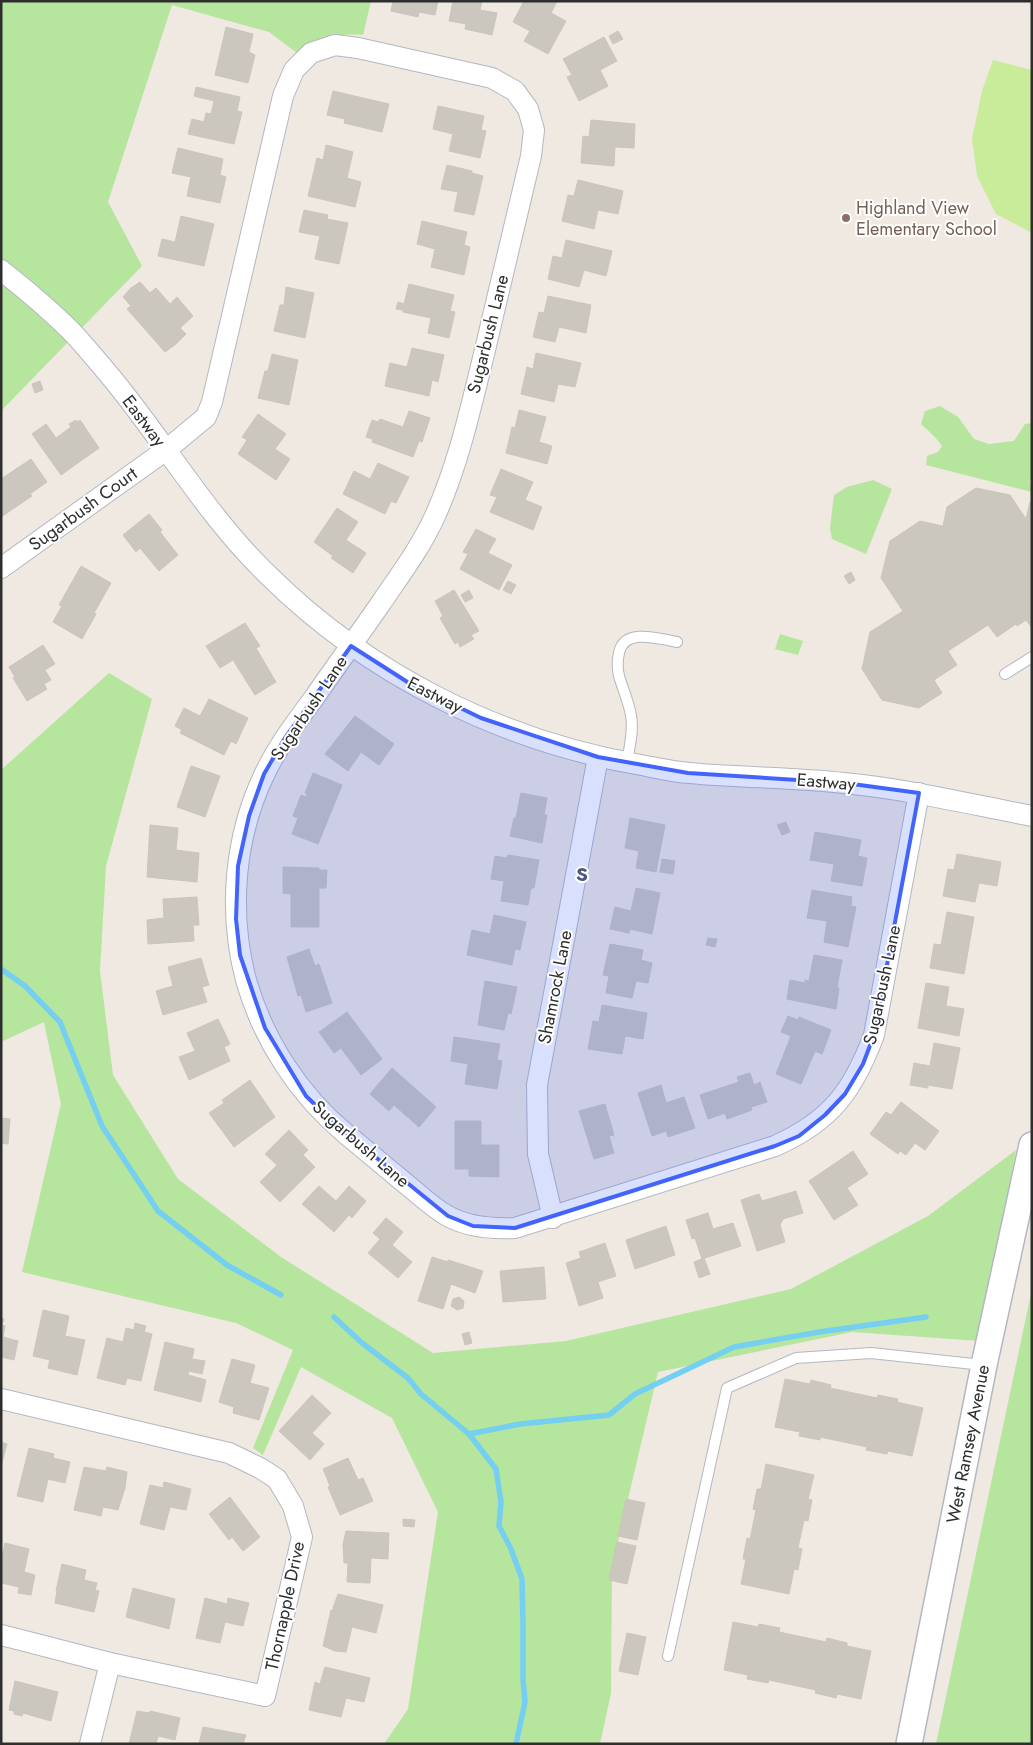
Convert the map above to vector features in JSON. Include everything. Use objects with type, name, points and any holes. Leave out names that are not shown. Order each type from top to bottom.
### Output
[{"type":"street","name":"Sugarbush Lane","points":[[166,450],[206,417],[212,402],[283,96],[294,70],[311,53],[335,46],[358,48],[492,78],[515,91],[528,109],[534,130],[531,156],[455,465],[434,518],[407,566],[285,738],[264,774],[249,816],[238,866],[236,919],[240,954],[250,991],[272,1042],[284,1064],[306,1096],[336,1126],[448,1216],[473,1226],[498,1229],[515,1228],[553,1218],[775,1146],[799,1136],[825,1115],[845,1094],[863,1064],[874,1035],[919,794]]},
{"type":"street","name":"Eastway","points":[[1,270],[70,331],[116,384],[209,510],[268,575],[351,646],[410,683],[481,718],[538,740],[598,757],[688,773],[845,783],[919,794],[1032,816]]},
{"type":"street","name":"Sugarbush Court","points":[[1,568],[166,450]]},
{"type":"street","name":"Shamrock Lane","points":[[553,1218],[538,1154],[537,1085],[598,757]]},
{"type":"street","name":"West Ramsey Avenue","points":[[909,1744],[984,1365],[1032,1145]]},
{"type":"street","name":"Thornapple Drive","points":[[1,1399],[229,1453],[260,1468],[277,1479],[293,1506],[302,1537],[265,1696],[110,1663],[1,1635]]},
{"type":"street","points":[[90,1744],[110,1663]]},
{"type":"lane","points":[[627,762],[632,733],[632,719],[618,673],[617,665],[620,648],[632,638],[644,636],[676,642]]},
{"type":"lane","points":[[1005,674],[1032,657]]},
{"type":"lane","points":[[668,1656],[727,1388],[796,1358],[871,1353],[984,1365]]},
{"type":"highlighted area","points":[[351,646],[409,683],[481,718],[598,757],[688,773],[845,783],[919,793],[874,1035],[863,1064],[845,1094],[825,1115],[799,1136],[775,1146],[515,1228],[473,1226],[448,1216],[336,1125],[306,1096],[265,1028],[240,955],[236,919],[238,866],[249,816],[264,774],[285,738]]},
{"type":"green space","points":[[1,1],[371,1],[363,35],[337,36],[320,40],[297,53],[269,32],[172,5],[108,202],[142,266],[1,411]]},
{"type":"green space","points":[[993,60],[1032,70],[1032,233],[996,214],[977,176],[972,139],[982,91]]},
{"type":"green space","points":[[940,406],[958,417],[974,439],[989,444],[1014,441],[1025,424],[1032,423],[1032,473],[1030,482],[1032,492],[926,465],[927,456],[938,452],[942,446],[921,424],[925,411]]},
{"type":"green space","points":[[873,480],[892,489],[866,554],[832,539],[830,528],[834,495],[847,487]]},
{"type":"green space","points":[[780,634],[803,641],[798,655],[775,649]]},
{"type":"green space","points":[[109,673],[152,699],[106,866],[100,971],[113,1075],[178,1179],[281,1257],[433,1353],[566,1341],[791,1289],[928,1216],[1016,1150],[980,1341],[852,1332],[658,1372],[612,1567],[611,1693],[600,1744],[384,1744],[408,1709],[438,1512],[392,1418],[301,1367],[263,1455],[253,1448],[293,1350],[236,1323],[22,1272],[61,1104],[44,1022],[1,1042],[1,770]]},
{"type":"green space","points":[[1032,1289],[1032,1744],[936,1744]]},
{"type":"building","points":[[393,1],[438,1],[435,15],[419,12],[418,17],[391,11]]},
{"type":"building","points":[[453,1],[482,1],[480,10],[497,13],[492,35],[465,29],[466,24],[449,21]]},
{"type":"building","points":[[524,1],[557,1],[551,13],[566,21],[548,54],[524,41],[530,31],[513,22]]},
{"type":"building","points":[[226,27],[253,34],[249,52],[255,55],[248,83],[215,75]]},
{"type":"building","points":[[618,31],[623,39],[613,44],[609,36]]},
{"type":"building","points":[[604,37],[617,61],[600,70],[608,86],[579,101],[567,77],[572,75],[563,59]]},
{"type":"building","points":[[196,87],[240,97],[237,111],[242,112],[234,144],[188,134],[192,119],[204,122],[206,113],[211,114],[214,101],[194,96]]},
{"type":"building","points":[[333,91],[389,104],[382,132],[344,123],[345,119],[327,115]]},
{"type":"building","points":[[438,106],[484,116],[481,130],[486,131],[480,158],[449,151],[453,134],[433,129]]},
{"type":"building","points":[[591,120],[635,124],[634,148],[615,147],[614,166],[581,163],[583,136],[589,137]]},
{"type":"building","points":[[326,145],[353,152],[347,178],[361,182],[355,207],[308,196],[317,158],[323,160]]},
{"type":"building","points":[[178,148],[223,159],[220,175],[226,177],[220,203],[187,196],[191,177],[172,173]]},
{"type":"building","points":[[447,165],[472,171],[472,173],[483,176],[474,215],[454,211],[458,192],[441,189]]},
{"type":"building","points":[[578,180],[623,191],[618,214],[598,210],[594,229],[562,221],[568,195],[574,196]]},
{"type":"building","points":[[304,210],[328,215],[327,219],[348,223],[339,264],[315,259],[320,236],[299,232]]},
{"type":"building","points":[[181,216],[214,224],[204,266],[158,256],[162,239],[175,242]]},
{"type":"building","points":[[422,221],[467,232],[464,245],[470,247],[464,275],[431,267],[435,249],[417,244]]},
{"type":"building","points":[[566,240],[612,251],[606,276],[584,270],[579,287],[548,279],[553,256],[562,258]]},
{"type":"building","points":[[140,282],[150,293],[156,288],[170,304],[177,297],[193,316],[180,328],[186,334],[165,352],[127,309],[131,306],[123,297]]},
{"type":"building","points":[[409,284],[454,295],[450,311],[455,312],[449,338],[428,333],[431,318],[396,309],[398,302],[404,304]]},
{"type":"building","points":[[286,287],[314,293],[305,338],[274,331],[280,305],[284,305]]},
{"type":"building","points":[[548,296],[591,305],[586,333],[559,327],[555,342],[533,337],[539,312],[544,313]]},
{"type":"building","points":[[412,348],[444,355],[438,382],[432,380],[429,396],[385,386],[390,363],[407,367]]},
{"type":"building","points":[[536,353],[581,363],[575,387],[558,384],[554,402],[521,394],[527,367],[533,369]]},
{"type":"building","points":[[272,354],[298,360],[289,405],[258,398],[265,371],[268,371]]},
{"type":"building","points":[[40,381],[43,390],[35,393],[32,384]]},
{"type":"building","points":[[519,410],[546,417],[539,442],[552,446],[547,464],[506,453],[512,427],[515,428]]},
{"type":"building","points":[[409,411],[430,418],[422,442],[419,441],[413,457],[372,442],[373,439],[366,437],[372,420],[378,422],[380,419],[403,427]]},
{"type":"building","points":[[258,414],[286,434],[275,449],[290,459],[276,480],[238,454],[247,440],[242,437]]},
{"type":"building","points":[[76,420],[77,422],[80,420],[99,448],[61,475],[32,434],[46,424],[56,438],[71,427],[69,424]]},
{"type":"building","points":[[31,459],[47,482],[30,494],[32,496],[1,517],[1,479]]},
{"type":"building","points":[[378,463],[409,477],[396,503],[391,501],[385,514],[343,494],[354,471],[370,479]]},
{"type":"building","points":[[501,469],[533,482],[525,500],[542,507],[533,530],[490,512],[497,497],[490,495]]},
{"type":"building","points":[[976,488],[1010,495],[1026,519],[1030,502],[1032,503],[1032,545],[1012,540],[979,562],[956,529],[943,526],[947,507]]},
{"type":"building","points":[[337,508],[358,522],[346,540],[366,553],[353,573],[331,558],[333,556],[314,542]]},
{"type":"building","points":[[149,514],[178,555],[159,571],[140,548],[136,552],[123,535]]},
{"type":"building","points":[[920,521],[956,529],[979,562],[1012,540],[1032,545],[1032,628],[1026,620],[1017,626],[1016,624],[997,637],[988,625],[948,651],[957,665],[934,680],[942,693],[919,708],[882,700],[862,669],[870,632],[903,611],[881,578],[890,541]]},
{"type":"building","points":[[476,529],[496,539],[488,553],[512,565],[499,590],[460,569],[468,554],[463,552]]},
{"type":"building","points":[[81,566],[111,583],[82,639],[53,622],[62,606],[59,605]]},
{"type":"building","points":[[851,572],[855,580],[849,584],[844,576]]},
{"type":"building","points":[[508,581],[516,585],[511,594],[503,590]]},
{"type":"building","points":[[454,590],[479,631],[471,635],[474,639],[460,647],[458,642],[455,644],[440,618],[443,616],[435,601]]},
{"type":"building","points":[[469,590],[473,598],[465,602],[461,595]]},
{"type":"building","points":[[245,623],[260,646],[256,648],[276,682],[255,695],[233,660],[220,668],[206,646]]},
{"type":"building","points":[[43,645],[55,664],[45,670],[51,680],[44,684],[47,689],[27,701],[13,678],[15,677],[9,667]]},
{"type":"building","points":[[209,699],[248,718],[236,744],[231,741],[224,755],[180,733],[182,730],[175,726],[184,708],[200,716]]},
{"type":"building","points":[[355,716],[394,744],[379,765],[361,752],[348,771],[325,754]]},
{"type":"building","points":[[191,766],[220,776],[205,817],[177,807]]},
{"type":"building","points":[[313,773],[342,785],[318,844],[292,834],[298,818],[293,816],[301,795],[306,797],[307,794],[305,793]]},
{"type":"building","points":[[521,793],[547,798],[544,815],[547,815],[542,843],[510,836]]},
{"type":"building","points":[[630,818],[665,825],[656,872],[636,868],[639,851],[625,848]]},
{"type":"building","points":[[786,822],[790,832],[782,835],[777,825]]},
{"type":"building","points":[[150,825],[178,828],[176,850],[199,853],[197,882],[147,877]]},
{"type":"building","points":[[815,832],[861,840],[858,856],[867,858],[862,886],[831,881],[834,864],[810,860]]},
{"type":"building","points":[[957,854],[1001,862],[997,886],[979,883],[975,902],[943,896],[948,869],[954,870]]},
{"type":"building","points":[[508,855],[539,860],[534,888],[531,888],[528,905],[501,901],[504,881],[491,879],[495,856],[507,858]]},
{"type":"building","points":[[662,859],[675,861],[673,874],[660,872]]},
{"type":"building","points":[[283,867],[327,870],[326,888],[319,888],[319,927],[291,927],[291,894],[283,893]]},
{"type":"building","points":[[636,888],[660,893],[652,934],[630,929],[629,933],[610,929],[615,907],[631,911]]},
{"type":"building","points":[[812,890],[852,897],[851,906],[856,907],[848,947],[824,942],[827,921],[807,918]]},
{"type":"building","points":[[197,897],[199,925],[193,925],[194,941],[148,944],[147,920],[164,918],[163,899]]},
{"type":"building","points":[[947,912],[974,917],[964,974],[930,968],[934,944],[941,945]]},
{"type":"building","points":[[494,915],[526,922],[520,950],[515,949],[512,965],[467,955],[472,930],[490,934]]},
{"type":"building","points":[[708,938],[717,939],[715,947],[706,945]]},
{"type":"building","points":[[610,944],[643,950],[641,960],[652,963],[648,983],[636,981],[632,998],[606,993],[609,976],[603,975]]},
{"type":"building","points":[[309,949],[315,966],[319,964],[332,1003],[306,1012],[301,995],[298,996],[287,957]]},
{"type":"building","points":[[814,955],[842,960],[837,988],[839,988],[836,1009],[787,999],[790,980],[805,983],[805,980],[809,981]]},
{"type":"building","points":[[201,958],[209,985],[202,987],[207,1002],[163,1015],[156,991],[173,986],[168,967]]},
{"type":"building","points":[[485,981],[517,987],[511,1014],[508,1013],[504,1030],[478,1025]]},
{"type":"building","points":[[926,983],[949,987],[946,1006],[964,1009],[959,1036],[918,1028]]},
{"type":"building","points":[[602,1005],[647,1013],[643,1039],[625,1036],[622,1054],[588,1049],[593,1021],[599,1022]]},
{"type":"building","points":[[347,1012],[382,1059],[361,1075],[341,1048],[334,1053],[319,1032]]},
{"type":"building","points":[[788,1016],[798,1020],[799,1017],[831,1030],[822,1054],[815,1051],[801,1084],[776,1074],[791,1036],[781,1032]]},
{"type":"building","points":[[218,1019],[230,1044],[224,1047],[230,1061],[189,1080],[179,1057],[195,1051],[187,1033]]},
{"type":"building","points":[[454,1037],[500,1044],[497,1060],[502,1061],[497,1089],[465,1084],[468,1064],[451,1061]]},
{"type":"building","points":[[934,1043],[960,1048],[952,1089],[928,1085],[928,1088],[910,1085],[914,1063],[930,1066]]},
{"type":"building","points":[[392,1068],[436,1107],[419,1127],[394,1105],[389,1111],[370,1094]]},
{"type":"building","points":[[750,1073],[754,1085],[760,1082],[767,1102],[751,1107],[752,1110],[727,1119],[725,1113],[708,1119],[700,1095],[739,1082],[737,1077]]},
{"type":"building","points":[[250,1080],[275,1117],[234,1147],[209,1113],[224,1103],[222,1100]]},
{"type":"building","points":[[661,1085],[666,1103],[684,1097],[695,1128],[668,1137],[666,1131],[652,1136],[638,1093]]},
{"type":"building","points":[[901,1102],[939,1131],[925,1150],[915,1143],[906,1155],[900,1151],[898,1154],[870,1134],[886,1112],[891,1115]]},
{"type":"building","points":[[605,1104],[614,1135],[609,1136],[614,1153],[594,1159],[579,1111]]},
{"type":"building","points":[[1,1118],[10,1119],[8,1144],[1,1143]]},
{"type":"building","points":[[455,1121],[481,1121],[481,1145],[499,1145],[499,1177],[469,1176],[469,1169],[455,1169]]},
{"type":"building","points":[[289,1130],[308,1150],[303,1155],[315,1167],[280,1202],[260,1182],[277,1165],[265,1154]]},
{"type":"building","points":[[853,1151],[868,1174],[847,1188],[858,1205],[834,1220],[809,1181]]},
{"type":"building","points":[[319,1186],[336,1201],[349,1186],[366,1201],[352,1218],[349,1215],[334,1232],[302,1204]]},
{"type":"building","points":[[796,1191],[803,1213],[783,1219],[780,1225],[785,1242],[757,1251],[741,1200],[759,1194],[762,1201]]},
{"type":"building","points":[[708,1213],[713,1229],[733,1223],[741,1246],[702,1259],[695,1238],[692,1239],[686,1220]]},
{"type":"building","points":[[386,1218],[403,1232],[392,1245],[412,1262],[398,1278],[368,1253],[380,1239],[373,1233]]},
{"type":"building","points":[[666,1226],[675,1255],[635,1269],[626,1240]]},
{"type":"building","points":[[605,1243],[616,1276],[598,1282],[603,1298],[579,1306],[566,1263],[581,1258],[579,1252]]},
{"type":"building","points":[[432,1257],[483,1271],[475,1293],[451,1284],[443,1309],[418,1301]]},
{"type":"building","points":[[704,1258],[710,1274],[699,1278],[694,1262]]},
{"type":"building","points":[[544,1267],[546,1299],[503,1302],[500,1271]]},
{"type":"building","points":[[459,1297],[464,1301],[463,1308],[457,1310],[451,1306],[453,1299]]},
{"type":"building","points":[[43,1310],[69,1316],[65,1336],[85,1340],[77,1375],[48,1368],[50,1360],[33,1356]]},
{"type":"building","points":[[1,1318],[4,1319],[2,1325],[5,1326],[3,1337],[18,1341],[14,1360],[1,1357]]},
{"type":"building","points":[[135,1323],[146,1326],[144,1332],[152,1334],[141,1381],[127,1378],[125,1385],[97,1378],[107,1338],[123,1342],[126,1328],[134,1330]]},
{"type":"building","points":[[469,1332],[472,1343],[465,1345],[462,1334]]},
{"type":"building","points":[[165,1342],[194,1349],[192,1359],[205,1361],[202,1374],[189,1371],[188,1375],[206,1380],[201,1402],[154,1390]]},
{"type":"building","points":[[232,1359],[255,1365],[250,1383],[269,1388],[259,1420],[233,1413],[234,1407],[219,1402]]},
{"type":"building","points":[[785,1379],[810,1384],[811,1380],[831,1385],[830,1388],[877,1398],[878,1395],[898,1399],[897,1402],[923,1408],[912,1456],[888,1451],[887,1454],[866,1450],[867,1447],[820,1437],[820,1440],[799,1436],[800,1432],[775,1427]]},
{"type":"building","points":[[312,1395],[331,1413],[312,1433],[324,1444],[310,1460],[279,1431]]},
{"type":"building","points":[[1,1442],[7,1444],[1,1466]]},
{"type":"building","points":[[29,1448],[54,1454],[53,1458],[70,1462],[65,1483],[48,1479],[43,1502],[17,1496]]},
{"type":"building","points":[[348,1458],[358,1480],[363,1478],[373,1501],[340,1515],[328,1487],[330,1486],[323,1469]]},
{"type":"building","points":[[766,1464],[814,1475],[808,1499],[812,1500],[808,1521],[804,1520],[798,1548],[802,1549],[798,1570],[794,1569],[789,1594],[741,1584],[746,1559],[743,1559],[747,1538],[750,1539],[756,1510],[753,1509],[757,1489],[761,1489]]},
{"type":"building","points":[[84,1467],[106,1471],[107,1467],[127,1472],[125,1488],[118,1510],[103,1507],[101,1516],[74,1510]]},
{"type":"building","points":[[164,1482],[191,1489],[186,1510],[170,1507],[164,1530],[140,1524],[150,1485],[163,1488]]},
{"type":"building","points":[[230,1497],[260,1537],[243,1551],[232,1537],[229,1540],[209,1514]]},
{"type":"building","points":[[626,1499],[645,1503],[637,1540],[618,1536]]},
{"type":"building","points":[[403,1519],[415,1520],[414,1527],[403,1526]]},
{"type":"building","points":[[346,1531],[389,1533],[388,1559],[371,1558],[370,1583],[347,1582],[348,1563],[344,1563],[343,1544]]},
{"type":"building","points":[[617,1542],[636,1546],[627,1584],[609,1580]]},
{"type":"building","points":[[5,1543],[29,1549],[24,1572],[35,1575],[31,1595],[18,1593],[19,1587],[1,1583],[1,1562]]},
{"type":"building","points":[[62,1564],[86,1570],[84,1580],[97,1583],[95,1590],[99,1591],[94,1612],[55,1603]]},
{"type":"building","points":[[133,1588],[175,1599],[169,1629],[126,1617]]},
{"type":"building","points":[[338,1594],[383,1605],[376,1633],[352,1627],[346,1652],[335,1651],[323,1646],[331,1610],[334,1610]]},
{"type":"building","points":[[205,1598],[227,1604],[228,1598],[249,1603],[243,1626],[225,1622],[220,1643],[196,1638]]},
{"type":"building","points":[[733,1622],[758,1627],[759,1624],[780,1628],[779,1632],[826,1642],[827,1638],[847,1643],[847,1646],[871,1651],[861,1699],[837,1694],[836,1698],[815,1693],[816,1690],[769,1680],[768,1683],[747,1679],[748,1675],[724,1670]]},
{"type":"building","points":[[627,1633],[646,1637],[638,1675],[619,1671]]},
{"type":"building","points":[[325,1667],[370,1678],[364,1702],[346,1698],[341,1717],[309,1710],[315,1682],[320,1684]]},
{"type":"building","points":[[15,1681],[58,1692],[51,1721],[23,1713],[22,1716],[14,1714],[14,1711],[9,1710]]},
{"type":"building","points":[[137,1711],[149,1713],[150,1711],[180,1718],[175,1740],[158,1736],[156,1744],[129,1744]]},
{"type":"building","points":[[203,1727],[246,1735],[243,1744],[199,1744]]},
{"type":"waterway","points":[[1,969],[25,986],[60,1022],[102,1126],[158,1211],[227,1265],[281,1295]]},
{"type":"waterway","points":[[334,1317],[362,1343],[408,1378],[421,1394],[469,1434],[496,1469],[501,1502],[499,1526],[511,1549],[522,1579],[525,1702],[516,1744]]},
{"type":"waterway","points":[[469,1434],[520,1424],[609,1415],[635,1394],[734,1347],[819,1332],[926,1317]]},
{"type":"place","name":"Highland View Elementary School","points":[[846,218]]},
{"type":"district","name":"S","points":[[582,874]]}]
